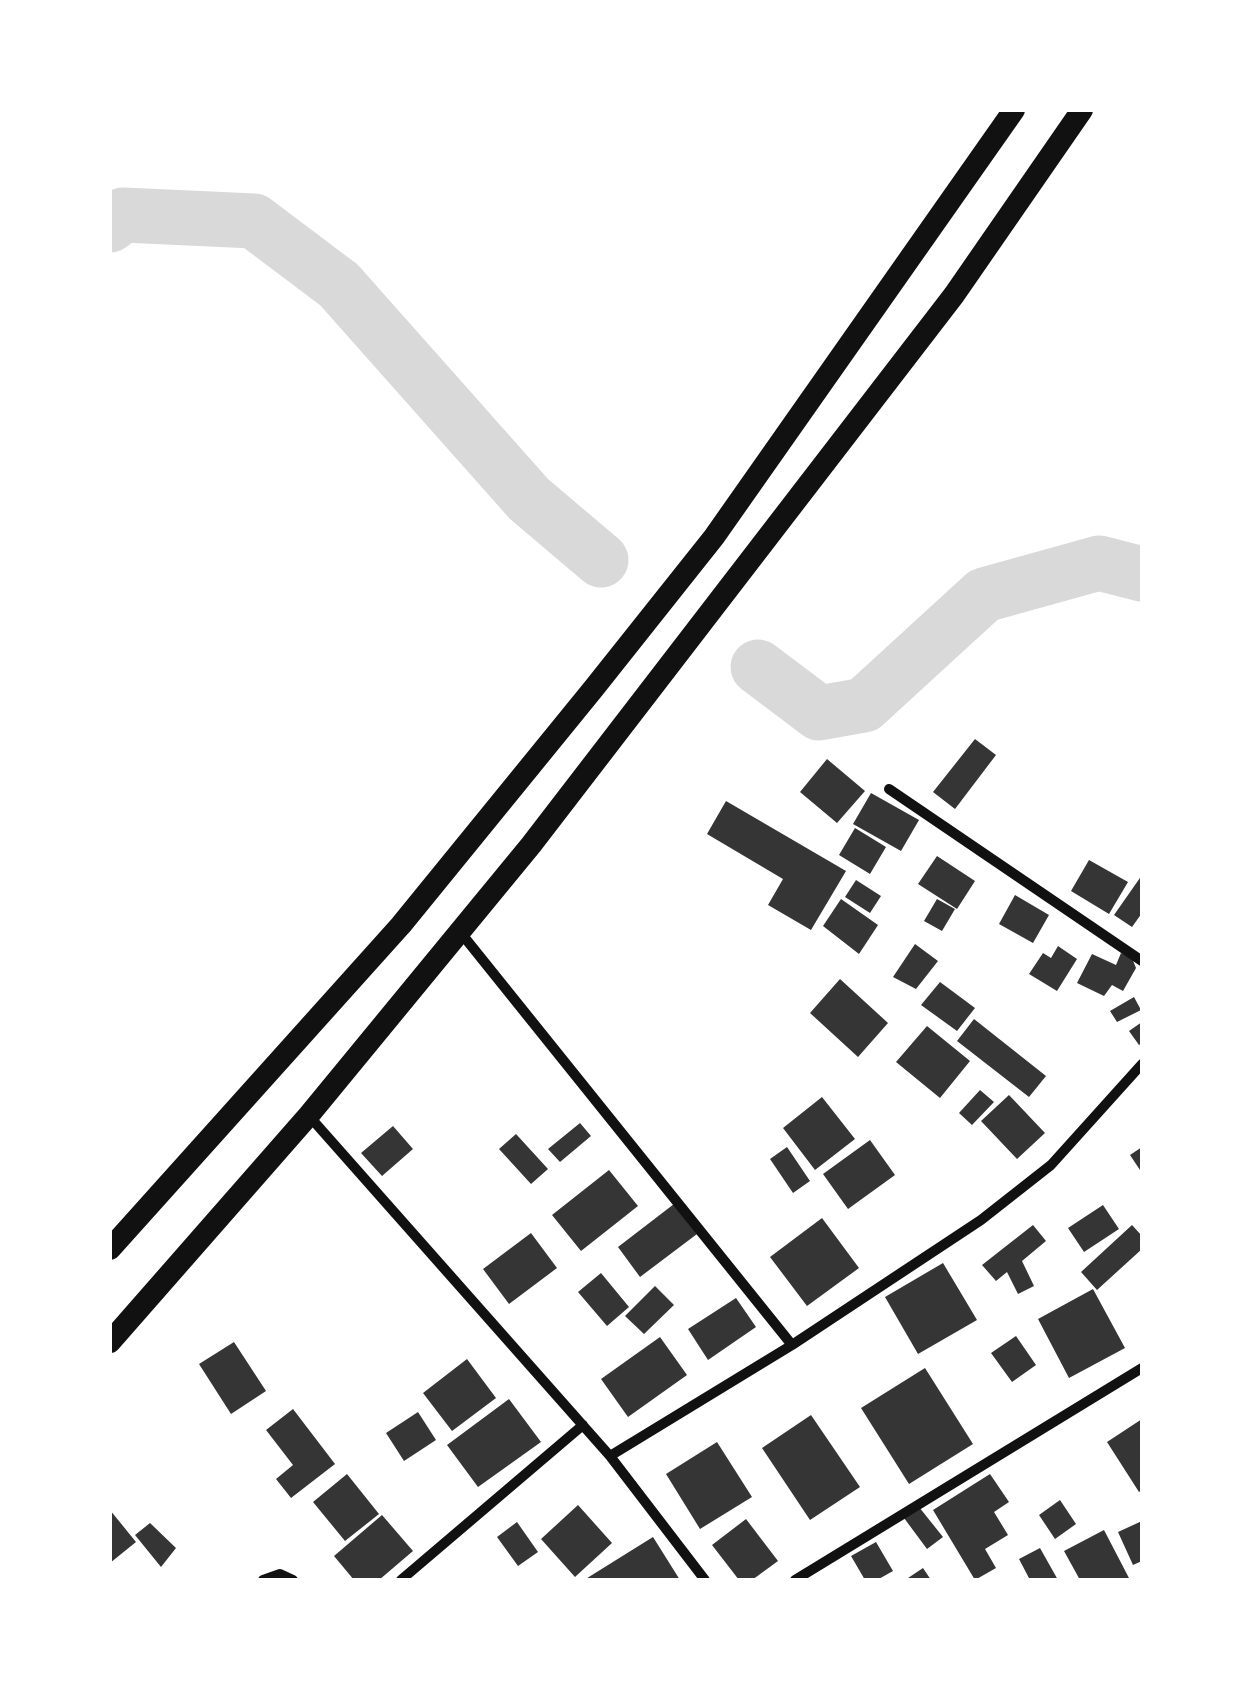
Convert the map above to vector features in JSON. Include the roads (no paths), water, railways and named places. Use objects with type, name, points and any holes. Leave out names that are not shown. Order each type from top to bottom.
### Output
[{"type":"highway","points":[[110,1249],[401,925],[654,612],[736,506],[1014,110]]},
{"type":"highway","points":[[110,1342],[309,1115],[460,932],[954,294],[1082,110]]},
{"type":"street","points":[[889,788],[1142,961]]},
{"type":"street","points":[[460,932],[792,1345]]},
{"type":"street","points":[[610,1456],[792,1345],[981,1220],[1051,1165],[1142,1064]]},
{"type":"street","points":[[309,1115],[610,1456],[704,1580]]},
{"type":"street","points":[[795,1580],[1142,1368]]},
{"type":"street","points":[[401,1580],[583,1425]]},
{"type":"street","points":[[263,1580],[280,1574],[293,1580]]},
{"type":"waterway","points":[[110,225],[123,215],[254,221],[339,285],[529,499],[601,560]]},
{"type":"waterway","points":[[758,667],[819,713],[864,705],[984,595],[1099,563],[1142,574]]}]
